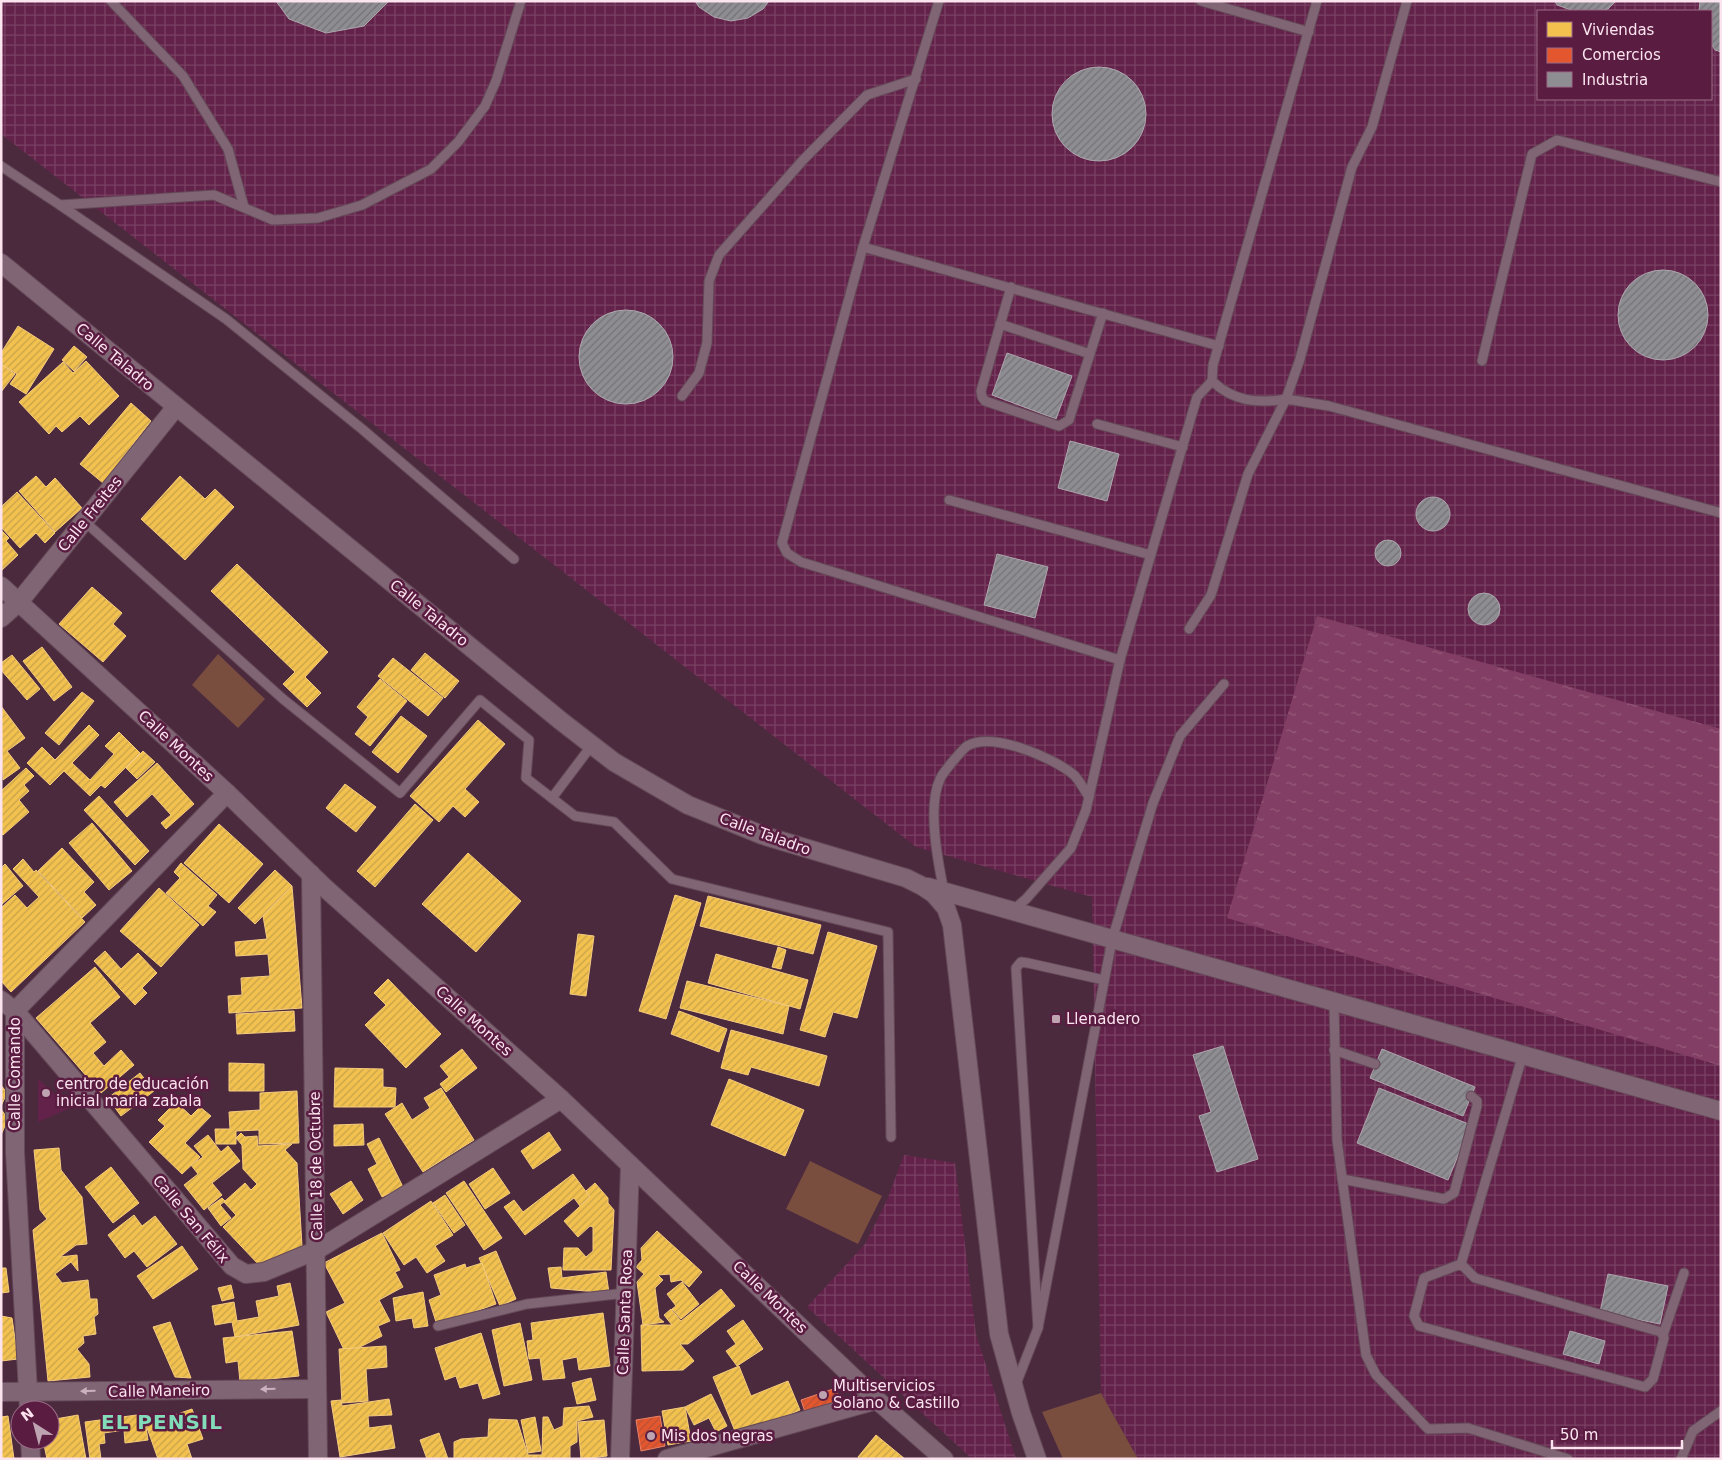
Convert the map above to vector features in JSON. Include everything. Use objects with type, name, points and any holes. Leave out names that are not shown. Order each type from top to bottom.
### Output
[{"type":"street","name":"Calle Taladro","points":[[1,263],[592,745],[645,781],[688,805],[771,838],[906,878],[922,886]]},
{"type":"street","name":"Calle Freites","points":[[1,618],[19,602],[176,407]]},
{"type":"street","name":"Calle Montes","points":[[1,586],[227,793],[312,874],[561,1099],[877,1400],[944,1459]]},
{"type":"street","name":"Calle Comando","points":[[28,1400],[8,1149],[8,1005],[227,793]]},
{"type":"street","name":"Calle 18 de Octubre","points":[[312,874],[318,1459]]},
{"type":"street","points":[[922,886],[1721,1111]]},
{"type":"street","points":[[922,886],[934,894],[946,908],[952,925],[999,1334],[1014,1389],[1037,1459]]},
{"type":"street","name":"Calle San Félix","points":[[8,1005],[232,1266],[246,1274],[264,1272],[317,1250],[561,1099]]},
{"type":"street","name":"Calle Santa Rosa","points":[[620,1459],[630,1165]]},
{"type":"street","name":"Calle Maneiro","points":[[1,1392],[317,1389]]},
{"type":"street","points":[[666,1459],[877,1400]]},
{"type":"lane","points":[[112,1],[183,76],[228,149],[244,206]]},
{"type":"lane","points":[[60,205],[214,195],[244,206],[273,220],[318,218],[362,205],[431,169],[458,142],[485,106],[496,80],[521,1]]},
{"type":"lane","points":[[939,1],[863,247],[782,542],[787,553],[801,562],[1120,660]]},
{"type":"lane","points":[[1201,1],[1309,32]]},
{"type":"lane","points":[[1012,911],[1026,899],[1071,848],[1089,797],[1120,660],[1197,397],[1212,381],[1213,365],[1318,1]]},
{"type":"lane","points":[[1189,629],[1211,596],[1248,474],[1286,399],[1300,359],[1352,167],[1372,127],[1407,1]]},
{"type":"lane","points":[[682,396],[699,373],[707,343],[709,281],[719,255],[803,160],[866,95],[916,79]]},
{"type":"lane","points":[[1482,361],[1532,154],[1557,140],[1721,182]]},
{"type":"lane","points":[[1,166],[226,319],[362,429],[514,559]]},
{"type":"lane","points":[[863,247],[1219,346]]},
{"type":"lane","points":[[1011,288],[981,391],[982,398],[1059,426],[1069,420],[1103,313]]},
{"type":"lane","points":[[1000,324],[1090,354]]},
{"type":"lane","points":[[1212,381],[1226,393],[1245,399],[1262,401],[1286,399],[1329,406],[1721,513]]},
{"type":"lane","points":[[1097,424],[1183,447]]},
{"type":"lane","points":[[949,500],[1151,555]]},
{"type":"lane","points":[[84,521],[283,699],[400,793],[480,700],[529,740],[526,778],[575,816],[614,822],[672,878],[888,932],[892,1137]]},
{"type":"lane","points":[[1014,1389],[1038,1328],[1112,940],[1152,803],[1180,736],[1224,684]]},
{"type":"lane","points":[[944,892],[937,858],[934,810],[940,779],[967,746],[986,741],[1017,746],[1074,775],[1089,797]]},
{"type":"lane","points":[[552,798],[592,745]]},
{"type":"lane","points":[[1038,1328],[1016,968],[1021,962],[1104,980]]},
{"type":"lane","points":[[1334,1003],[1337,1140],[1366,1355],[1376,1375],[1428,1429],[1468,1428],[1568,1459]]},
{"type":"lane","points":[[1334,1050],[1375,1064]]},
{"type":"lane","points":[[1461,1264],[1523,1054]]},
{"type":"lane","points":[[1342,1179],[1444,1199],[1448,1197],[1454,1193],[1477,1106],[1477,1101],[1471,1096]]},
{"type":"lane","points":[[1461,1264],[1475,1278],[1660,1332],[1663,1335]]},
{"type":"lane","points":[[1461,1264],[1424,1278],[1414,1316],[1419,1326],[1645,1387],[1654,1379],[1664,1338],[1663,1335],[1684,1273]]},
{"type":"lane","points":[[438,1326],[527,1304],[626,1294]]},
{"type":"lane","points":[[1681,1459],[1694,1431],[1721,1411]]},
{"type":"shaded area","points":[[1,1],[1721,1],[1721,1459],[1138,1459],[1101,1393],[1092,897],[916,847],[1,134]]},
{"type":"shaded area","points":[[218,654],[265,699],[238,728],[192,685]]},
{"type":"shaded area","name":"centro de educación inicial maria zabala","points":[[38,1079],[70,1108],[38,1122]]},
{"type":"shaded area","points":[[904,1155],[955,1163],[976,1334],[1016,1459],[972,1459],[807,1307],[865,1244],[887,1200]]},
{"type":"shaded area","points":[[810,1161],[882,1196],[858,1244],[786,1209]]},
{"type":"shaded area","points":[[1101,1393],[1138,1459],[1063,1459],[1042,1412]]},
{"type":"water","points":[[1317,616],[1721,729],[1721,1066],[1227,918]]},
{"type":"building: Viviendas","points":[[18,326],[54,349],[26,394],[10,384],[17,374],[1,364],[1,353]]},
{"type":"building: Viviendas","points":[[74,346],[87,357],[74,371],[62,360]]},
{"type":"building: Viviendas","points":[[86,361],[119,396],[89,425],[80,416],[62,432],[56,426],[49,434],[19,402],[63,362],[73,373]]},
{"type":"building: Viviendas","points":[[1,364],[15,374],[1,392]]},
{"type":"building: Viviendas","points":[[131,403],[151,421],[103,483],[80,464]]},
{"type":"building: Viviendas","points":[[36,476],[46,487],[55,478],[82,508],[55,532],[19,491]]},
{"type":"building: Viviendas","points":[[180,476],[205,499],[215,489],[234,507],[185,560],[141,519]]},
{"type":"building: Viviendas","points":[[17,492],[55,533],[45,543],[36,533],[20,548],[1,527],[1,507]]},
{"type":"building: Viviendas","points":[[1,530],[9,538],[6,541],[18,555],[1,571]]},
{"type":"building: Viviendas","points":[[237,564],[328,652],[305,677],[321,693],[307,707],[283,684],[295,672],[211,591]]},
{"type":"building: Viviendas","points":[[92,587],[122,613],[113,624],[126,636],[103,662],[59,624]]},
{"type":"building: Viviendas","points":[[42,647],[72,687],[54,701],[23,661]]},
{"type":"building: Viviendas","points":[[425,653],[459,681],[445,698],[411,670]]},
{"type":"building: Viviendas","points":[[12,655],[40,689],[27,700],[1,670],[1,663]]},
{"type":"building: Viviendas","points":[[393,658],[443,698],[428,716],[378,676]]},
{"type":"building: Viviendas","points":[[380,679],[407,701],[370,746],[355,734],[368,717],[357,707]]},
{"type":"building: Viviendas","points":[[82,692],[94,701],[59,745],[45,733]]},
{"type":"building: Viviendas","points":[[1,706],[25,738],[7,751],[20,768],[3,780]]},
{"type":"building: Viviendas","points":[[401,716],[427,736],[398,773],[372,752]]},
{"type":"building: Viviendas","points":[[478,720],[505,744],[465,789],[479,802],[465,817],[453,806],[439,822],[410,796]]},
{"type":"building: Viviendas","points":[[89,725],[99,735],[72,763],[90,780],[114,754],[105,746],[119,732],[140,753],[105,788],[101,785],[90,796],[64,771],[50,785],[27,763],[42,747],[55,760]]},
{"type":"building: Viviendas","points":[[143,751],[155,762],[137,779],[126,768]]},
{"type":"building: Viviendas","points":[[157,763],[194,804],[166,829],[161,823],[171,815],[152,794],[127,817],[114,802]]},
{"type":"building: Viviendas","points":[[26,768],[34,776],[24,785],[29,791],[19,800],[29,812],[3,835],[1,833],[1,791]]},
{"type":"building: Viviendas","points":[[345,784],[376,807],[356,832],[326,808]]},
{"type":"building: Viviendas","points":[[99,796],[149,851],[135,865],[84,810]]},
{"type":"building: Viviendas","points":[[415,804],[433,820],[375,887],[357,871]]},
{"type":"building: Viviendas","points":[[92,823],[132,871],[109,890],[69,843]]},
{"type":"building: Viviendas","points":[[219,824],[263,864],[229,903],[184,863]]},
{"type":"building: Viviendas","points":[[62,848],[94,882],[84,892],[96,905],[82,918],[38,871]]},
{"type":"building: Viviendas","points":[[468,853],[521,901],[476,952],[422,904]]},
{"type":"building: Viviendas","points":[[23,859],[34,872],[36,870],[85,922],[11,992],[1,981],[1,908],[15,895],[27,908],[39,897],[13,869]]},
{"type":"building: Viviendas","points":[[181,863],[217,895],[208,906],[216,912],[203,926],[166,893],[180,878],[174,872]]},
{"type":"building: Viviendas","points":[[5,864],[23,886],[1,905],[1,868]]},
{"type":"building: Viviendas","points":[[275,870],[292,886],[255,924],[238,908]]},
{"type":"building: Viviendas","points":[[292,886],[302,1008],[229,1013],[228,996],[242,995],[241,978],[270,976],[268,954],[236,956],[235,942],[267,939],[263,916]]},
{"type":"building: Viviendas","points":[[159,888],[199,925],[161,967],[120,931]]},
{"type":"building: Viviendas","points":[[675,895],[701,903],[666,1019],[639,1011]]},
{"type":"building: Viviendas","points":[[708,896],[821,925],[813,954],[700,926]]},
{"type":"building: Viviendas","points":[[828,932],[877,946],[857,1018],[833,1012],[825,1037],[800,1030]]},
{"type":"building: Viviendas","points":[[578,934],[594,936],[586,996],[570,994]]},
{"type":"building: Viviendas","points":[[778,947],[786,950],[781,969],[772,967]]},
{"type":"building: Viviendas","points":[[105,951],[121,969],[138,953],[157,973],[142,988],[147,993],[135,1005],[94,961]]},
{"type":"building: Viviendas","points":[[716,954],[808,980],[800,1009],[708,983]]},
{"type":"building: Viviendas","points":[[95,967],[120,997],[90,1023],[106,1042],[93,1053],[104,1066],[121,1050],[134,1065],[101,1093],[36,1018]]},
{"type":"building: Viviendas","points":[[388,979],[441,1034],[406,1068],[365,1025],[386,1005],[374,993]]},
{"type":"building: Viviendas","points":[[687,981],[789,1006],[783,1034],[680,1008]]},
{"type":"building: Viviendas","points":[[294,1011],[295,1031],[237,1034],[236,1014]]},
{"type":"building: Viviendas","points":[[679,1011],[727,1029],[719,1052],[671,1034]]},
{"type":"building: Viviendas","points":[[731,1030],[827,1056],[819,1086],[751,1067],[748,1075],[721,1068]]},
{"type":"building: Viviendas","points":[[462,1049],[477,1068],[446,1092],[440,1084],[449,1077],[440,1066]]},
{"type":"building: Viviendas","points":[[229,1063],[264,1064],[264,1091],[229,1091]]},
{"type":"building: Viviendas","points":[[335,1068],[383,1069],[383,1087],[396,1088],[395,1107],[334,1107]]},
{"type":"building: Viviendas","points":[[140,1073],[154,1091],[121,1116],[108,1098]]},
{"type":"building: Viviendas","points":[[729,1079],[804,1110],[785,1156],[711,1125]]},
{"type":"building: Viviendas","points":[[1,1085],[7,1093],[1,1106]]},
{"type":"building: Viviendas","points":[[441,1088],[474,1140],[423,1172],[385,1114],[402,1103],[412,1120],[430,1108],[424,1098]]},
{"type":"building: Viviendas","points":[[297,1091],[299,1143],[259,1144],[259,1130],[236,1131],[236,1144],[216,1144],[215,1129],[230,1129],[229,1112],[260,1110],[260,1093]]},
{"type":"building: Viviendas","points":[[176,1102],[191,1116],[200,1107],[211,1116],[185,1143],[200,1157],[182,1174],[149,1142],[165,1126],[158,1120]]},
{"type":"building: Viviendas","points":[[1,1109],[8,1119],[1,1135]]},
{"type":"building: Viviendas","points":[[363,1124],[364,1145],[334,1146],[334,1125]]},
{"type":"building: Viviendas","points":[[549,1132],[561,1150],[533,1169],[521,1151]]},
{"type":"building: Viviendas","points":[[241,1133],[245,1137],[257,1136],[258,1146],[292,1144],[285,1150],[297,1163],[302,1246],[292,1256],[259,1265],[223,1227],[236,1215],[224,1202],[245,1183],[251,1190],[257,1184],[243,1169],[242,1145],[236,1138]]},
{"type":"building: Viviendas","points":[[208,1135],[221,1152],[228,1146],[240,1161],[212,1183],[222,1195],[204,1210],[184,1185],[198,1174],[191,1165],[203,1157],[194,1146]]},
{"type":"building: Viviendas","points":[[379,1138],[403,1187],[382,1197],[368,1169],[377,1164],[367,1144]]},
{"type":"building: Viviendas","points":[[59,1148],[61,1170],[82,1197],[87,1244],[76,1245],[60,1257],[77,1255],[78,1271],[71,1262],[55,1274],[62,1283],[88,1280],[90,1299],[97,1299],[98,1314],[94,1317],[96,1334],[83,1336],[84,1343],[77,1349],[89,1364],[90,1377],[48,1381],[33,1230],[47,1219],[40,1210],[34,1150]]},
{"type":"building: Viviendas","points":[[111,1167],[139,1203],[113,1223],[85,1187]]},
{"type":"building: Viviendas","points":[[493,1168],[510,1193],[485,1209],[469,1184]]},
{"type":"building: Viviendas","points":[[573,1174],[590,1197],[580,1206],[574,1198],[525,1235],[504,1207],[514,1200],[523,1212]]},
{"type":"building: Viviendas","points":[[351,1181],[363,1200],[343,1214],[330,1194]]},
{"type":"building: Viviendas","points":[[464,1181],[502,1238],[484,1250],[446,1193]]},
{"type":"building: Viviendas","points":[[595,1183],[608,1198],[608,1203],[614,1210],[611,1270],[563,1270],[564,1248],[578,1248],[586,1257],[593,1251],[593,1227],[590,1226],[578,1237],[564,1221],[590,1197],[586,1191]]},
{"type":"building: Viviendas","points":[[445,1195],[465,1225],[454,1233],[433,1203]]},
{"type":"building: Viviendas","points":[[222,1198],[225,1201],[220,1205],[231,1218],[221,1226],[208,1208]]},
{"type":"building: Viviendas","points":[[431,1201],[453,1235],[435,1246],[445,1261],[427,1273],[416,1257],[404,1265],[383,1233]]},
{"type":"building: Viviendas","points":[[134,1215],[142,1226],[155,1216],[177,1244],[147,1267],[134,1251],[125,1258],[108,1235]]},
{"type":"building: Viviendas","points":[[657,1231],[702,1272],[689,1287],[681,1280],[671,1282],[670,1274],[658,1275],[663,1280],[655,1288],[659,1318],[664,1322],[643,1325],[637,1282],[644,1274],[636,1267],[642,1260],[641,1248]]},
{"type":"building: Viviendas","points":[[382,1233],[400,1270],[395,1272],[403,1287],[379,1300],[390,1321],[378,1326],[382,1336],[346,1354],[326,1312],[345,1303],[324,1263]]},
{"type":"building: Viviendas","points":[[182,1246],[198,1269],[153,1299],[137,1276]]},
{"type":"building: Viviendas","points":[[496,1251],[516,1299],[500,1306],[479,1258]]},
{"type":"building: Viviendas","points":[[482,1263],[496,1304],[437,1325],[429,1300],[441,1295],[434,1275],[465,1264],[466,1268]]},
{"type":"building: Viviendas","points":[[561,1267],[562,1278],[606,1272],[609,1293],[551,1288],[548,1268]]},
{"type":"building: Viviendas","points":[[1,1268],[6,1268],[9,1292],[1,1293]]},
{"type":"building: Viviendas","points":[[682,1282],[699,1304],[681,1319],[672,1309],[676,1306],[667,1294]]},
{"type":"building: Viviendas","points":[[290,1283],[299,1325],[235,1337],[232,1322],[215,1325],[212,1306],[234,1302],[237,1321],[259,1317],[256,1301],[279,1296],[277,1286]]},
{"type":"building: Viviendas","points":[[231,1285],[234,1298],[222,1301],[218,1288]]},
{"type":"building: Viviendas","points":[[721,1289],[735,1306],[688,1344],[680,1344],[694,1361],[683,1370],[642,1371],[641,1325],[672,1325],[664,1315],[671,1309],[681,1321]]},
{"type":"building: Viviendas","points":[[423,1292],[428,1326],[414,1328],[412,1318],[396,1321],[393,1298]]},
{"type":"building: Viviendas","points":[[603,1313],[610,1366],[579,1370],[577,1357],[562,1360],[565,1378],[543,1380],[540,1358],[529,1359],[527,1341],[533,1340],[531,1323]]},
{"type":"building: Viviendas","points":[[1,1316],[12,1318],[18,1359],[1,1361]]},
{"type":"building: Viviendas","points":[[743,1320],[763,1349],[737,1366],[726,1351],[736,1344],[727,1331]]},
{"type":"building: Viviendas","points":[[170,1322],[191,1378],[175,1377],[153,1327]]},
{"type":"building: Viviendas","points":[[520,1323],[532,1380],[504,1386],[492,1330]]},
{"type":"building: Viviendas","points":[[292,1331],[299,1376],[240,1382],[238,1361],[226,1363],[223,1338]]},
{"type":"building: Viviendas","points":[[481,1333],[500,1394],[483,1399],[478,1383],[460,1388],[456,1376],[445,1380],[435,1348]]},
{"type":"building: Viviendas","points":[[386,1346],[387,1367],[366,1369],[368,1401],[342,1403],[339,1349]]},
{"type":"building: Viviendas","points":[[739,1366],[751,1396],[788,1381],[800,1410],[737,1436],[713,1377]]},
{"type":"building: Viviendas","points":[[591,1378],[596,1400],[577,1404],[572,1383]]},
{"type":"building: Viviendas","points":[[711,1394],[727,1426],[716,1432],[709,1418],[694,1425],[685,1407]]},
{"type":"building: Viviendas","points":[[389,1399],[392,1415],[368,1416],[369,1428],[391,1425],[395,1448],[340,1457],[331,1401],[341,1400],[342,1406]]},
{"type":"building: Viviendas","points":[[589,1406],[593,1417],[577,1421],[577,1442],[570,1446],[570,1459],[454,1459],[454,1442],[461,1439],[488,1437],[489,1419],[517,1420],[528,1455],[542,1455],[543,1417],[548,1417],[554,1430],[563,1426],[564,1408]]},
{"type":"building: Viviendas","points":[[685,1407],[691,1441],[668,1445],[662,1411]]},
{"type":"building: Viviendas","points":[[192,1409],[203,1439],[187,1444],[192,1459],[158,1459],[146,1425]]},
{"type":"building: Viviendas","points":[[144,1414],[148,1440],[125,1443],[124,1430],[104,1433],[105,1443],[99,1444],[101,1459],[90,1459],[85,1422]]},
{"type":"building: Viviendas","points":[[78,1415],[86,1459],[47,1459],[45,1450],[60,1450],[60,1418]]},
{"type":"building: Viviendas","points":[[8,1416],[10,1450],[13,1450],[14,1459],[1,1459],[1,1417]]},
{"type":"building: Viviendas","points":[[535,1417],[541,1451],[528,1453],[521,1420]]},
{"type":"building: Viviendas","points":[[604,1420],[607,1456],[581,1459],[578,1422]]},
{"type":"building: Viviendas","points":[[439,1433],[448,1459],[427,1459],[420,1440]]},
{"type":"building: Viviendas","points":[[876,1435],[905,1459],[860,1459],[858,1457]]},
{"type":"building: Comercios","points":[[836,1388],[841,1403],[806,1415],[801,1400]]},
{"type":"building: Comercios","points":[[660,1416],[665,1446],[641,1451],[636,1420]]},
{"type":"building: Industria","points":[[276,1],[389,1],[364,26],[326,33],[289,19]]},
{"type":"building: Industria","points":[[695,1],[769,1],[763,9],[748,18],[731,21],[714,17],[699,7]]},
{"type":"building: Industria","points":[[1555,1],[1616,1],[1608,9],[1603,10],[1571,10],[1557,5]]},
{"type":"building: Industria","points":[[1700,1],[1721,1],[1721,52],[1715,50],[1712,46],[1712,10],[1699,10]]},
{"type":"building: Industria","points":[[1099,67],[1117,71],[1132,81],[1142,96],[1146,114],[1142,132],[1132,147],[1117,157],[1099,161],[1081,157],[1066,147],[1056,132],[1052,114],[1056,96],[1066,81],[1081,71]]},
{"type":"building: Industria","points":[[1663,270],[1680,274],[1695,283],[1704,298],[1708,315],[1704,332],[1695,347],[1680,356],[1663,360],[1646,356],[1631,347],[1622,332],[1618,315],[1622,298],[1631,283],[1646,274]]},
{"type":"building: Industria","points":[[626,310],[644,314],[659,324],[669,339],[673,357],[669,375],[659,390],[644,400],[626,404],[608,400],[593,390],[583,375],[579,357],[583,339],[593,324],[608,314]]},
{"type":"building: Industria","points":[[1007,353],[1072,376],[1056,419],[992,395]]},
{"type":"building: Industria","points":[[1070,441],[1119,454],[1107,501],[1058,488]]},
{"type":"building: Industria","points":[[1433,497],[1445,502],[1450,514],[1445,526],[1433,531],[1421,526],[1416,514],[1421,502]]},
{"type":"building: Industria","points":[[1388,540],[1398,543],[1401,553],[1398,563],[1388,566],[1378,563],[1375,553],[1378,543]]},
{"type":"building: Industria","points":[[997,554],[1048,567],[1035,618],[984,605]]},
{"type":"building: Industria","points":[[1484,593],[1490,594],[1495,598],[1499,603],[1499,615],[1495,620],[1490,624],[1484,625],[1478,624],[1473,620],[1469,615],[1468,609],[1469,603],[1473,598],[1478,594]]},
{"type":"building: Industria","points":[[1223,1046],[1258,1159],[1217,1172],[1199,1116],[1211,1112],[1193,1055]]},
{"type":"building: Industria","points":[[1382,1049],[1475,1087],[1463,1116],[1370,1078]]},
{"type":"building: Industria","points":[[1379,1088],[1471,1125],[1448,1180],[1357,1143]]},
{"type":"building: Industria","points":[[1608,1274],[1668,1286],[1660,1324],[1600,1312]]},
{"type":"building: Industria","points":[[1570,1331],[1605,1341],[1599,1364],[1563,1354]]},
{"type":"place","name":"Llenadero","points":[[1056,1019]]},
{"type":"place","name":"centro de educación inicial maria zabala","points":[[46,1093]]},
{"type":"place","name":"Multiservicios Solano & Castillo","points":[[823,1395]]},
{"type":"place","name":"Mis dos negras","points":[[651,1436]]},
{"type":"district","name":"EL PENSIL","points":[[162,1422]]}]
